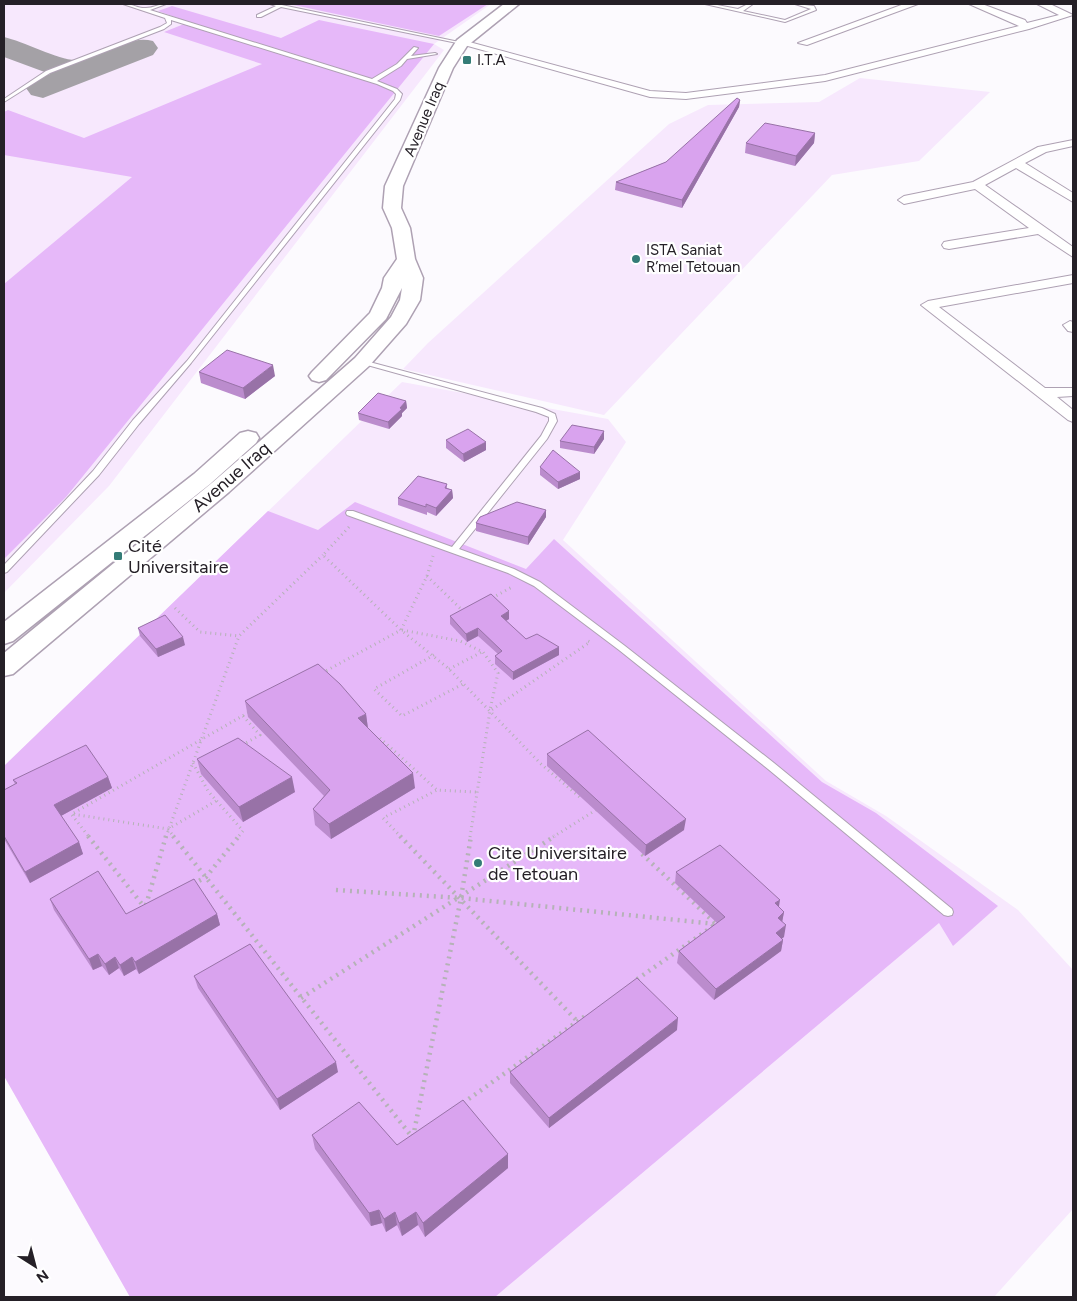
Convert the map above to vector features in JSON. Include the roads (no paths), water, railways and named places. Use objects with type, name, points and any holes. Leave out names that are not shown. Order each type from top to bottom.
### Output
[{"type":"street","name":"Avenue Iraq","points":[[4,666],[221,487],[362,362],[406,309],[414,278],[406,259],[401,228],[392,208],[394,186],[446,68],[462,43],[475,30],[512,4]]},
{"type":"street","points":[[885,4],[902,8]]},
{"type":"street","points":[[803,43],[913,4]]},
{"type":"street","points":[[974,4],[1021,22],[1025,27]]},
{"type":"street","points":[[462,43],[650,94],[686,96],[826,78],[1068,15],[1042,4]]},
{"type":"street","points":[[904,200],[977,185],[1042,149],[1073,144]]},
{"type":"street","points":[[1017,164],[1073,198]]},
{"type":"street","points":[[977,185],[1073,253]]},
{"type":"street","points":[[949,245],[1041,230]]},
{"type":"street","name":"Avenue Iraq","points":[[4,635],[202,479],[341,356],[379,315],[392,288],[393,278],[406,259]]},
{"type":"street","points":[[1073,280],[928,305],[1073,417]]},
{"type":"street","points":[[1042,393],[1073,392]]},
{"type":"lane","points":[[4,570],[96,473],[136,422],[189,362],[395,104],[399,94],[395,90],[373,81],[125,4]]},
{"type":"lane","points":[[146,10],[164,4]]},
{"type":"lane","points":[[272,4],[462,43]]},
{"type":"lane","points":[[707,4],[786,21],[814,10],[812,7],[797,4]]},
{"type":"lane","points":[[739,11],[751,4]]},
{"type":"lane","points":[[259,16],[280,6]]},
{"type":"lane","points":[[4,101],[48,72],[162,28],[169,23],[165,16]]},
{"type":"lane","points":[[373,81],[394,69],[408,58],[416,48]]},
{"type":"lane","points":[[408,58],[435,54]]},
{"type":"lane","points":[[362,362],[539,410],[552,416],[553,421],[544,437],[455,549]]},
{"type":"lane","points":[[350,513],[455,549],[519,574],[570,608],[771,766],[948,912]]},
{"type":"place","name":"I.T.A","points":[[467,60]]},
{"type":"place","name":"ISTA Saniat R’mel Tetouan","points":[[636,259]]},
{"type":"place","name":"Cité Universitaire","points":[[118,556]]},
{"type":"place","name":"Cite Universitaire de Tetouan","points":[[478,863]]}]
